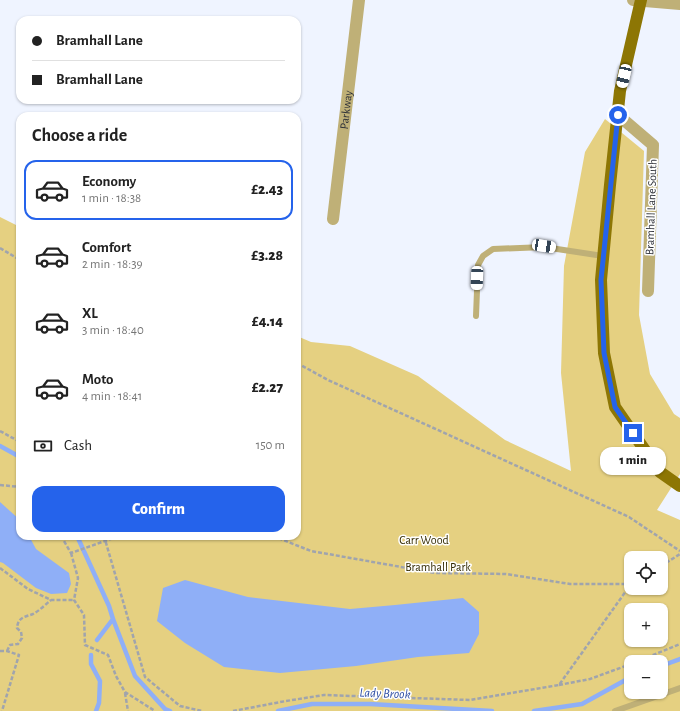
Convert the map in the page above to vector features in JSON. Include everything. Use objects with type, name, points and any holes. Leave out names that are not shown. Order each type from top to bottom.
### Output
[{"type":"main road","points":[[638,0],[620,91],[603,256],[601,280],[604,353],[615,407],[660,472],[680,486]]},
{"type":"street","name":"Parkway","points":[[333,219],[359,0]]},
{"type":"street","points":[[638,0],[680,4]]},
{"type":"street","name":"Bramhall Lane South","points":[[618,115],[653,145],[648,292]]},
{"type":"lane","points":[[476,316],[478,265],[483,256],[493,249],[544,246],[603,256]]},
{"type":"lane","points":[[615,711],[680,688]]},
{"type":"path","points":[[0,248],[16,258]]},
{"type":"path","points":[[301,365],[335,383],[629,517],[680,551]]},
{"type":"path","points":[[0,431],[16,440]]},
{"type":"path","points":[[0,485],[16,486]]},
{"type":"path","points":[[64,540],[72,553],[78,578],[74,600],[84,615],[85,646],[108,656],[116,676],[125,692],[128,711]]},
{"type":"path","points":[[283,540],[311,551],[435,573],[506,574],[570,584],[624,584]]},
{"type":"path","points":[[72,553],[106,541],[145,677],[180,706],[202,711]]},
{"type":"path","points":[[668,562],[680,554]]},
{"type":"path","points":[[0,568],[28,588],[51,600],[74,600]]},
{"type":"path","points":[[559,685],[624,594]]},
{"type":"path","points":[[7,651],[10,645],[18,644],[22,638],[21,632],[17,628],[17,623],[20,619],[33,614],[51,600]]},
{"type":"path","points":[[653,655],[680,644]]},
{"type":"path","points":[[0,651],[7,651],[19,655],[2,711]]},
{"type":"path","points":[[233,711],[324,695],[470,700],[590,679],[624,667]]},
{"type":"path","points":[[125,692],[155,711]]},
{"type":"green space","name":"Carr Wood","points":[[605,119],[644,151],[639,315],[650,374],[674,414],[680,418],[680,474],[657,510],[680,520],[680,711],[0,711],[0,217],[16,225],[16,540],[301,540],[301,338],[311,342],[350,346],[418,376],[505,440],[571,471],[561,373],[564,266],[585,152]]},
{"type":"water","points":[[0,502],[16,516],[16,540],[31,540],[36,549],[69,573],[71,584],[67,593],[51,594],[36,588],[0,562]]},
{"type":"water","points":[[185,580],[248,597],[350,609],[463,598],[479,612],[479,634],[469,653],[418,657],[356,666],[280,673],[224,667],[185,643],[157,621],[163,588]]},
{"type":"waterway","name":"Lady Brook","points":[[0,446],[16,455]]},
{"type":"waterway","name":"Lady Brook","points":[[79,540],[109,606],[135,676],[165,709],[170,711]]},
{"type":"waterway","points":[[97,640],[113,619]]},
{"type":"waterway","points":[[91,655],[91,664],[100,681],[99,703],[96,711]]},
{"type":"waterway","name":"Lady Brook","points":[[668,663],[680,659]]},
{"type":"waterway","name":"Lady Brook","points":[[534,711],[582,704],[624,681]]},
{"type":"waterway","name":"Lady Brook","points":[[278,711],[312,704],[370,704],[492,711]]},
{"type":"route","points":[[618,115],[601,280],[604,353],[615,407],[633,433]]},
{"type":"park label","name":"Bramhall Park","points":[[438,567]]}]
